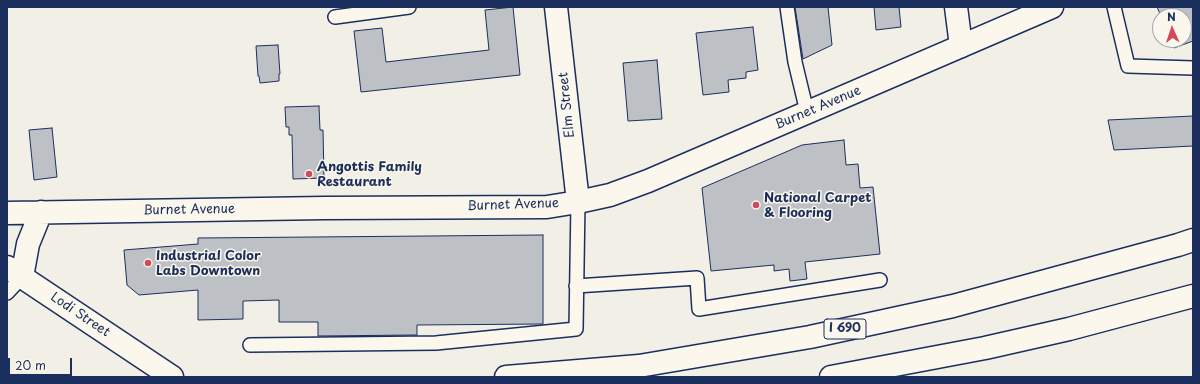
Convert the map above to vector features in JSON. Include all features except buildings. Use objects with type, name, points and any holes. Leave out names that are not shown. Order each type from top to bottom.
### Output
[{"type":"main road","name":"Elm Street","points":[[556,7],[578,202]]},
{"type":"main road","points":[[956,7],[961,46]]},
{"type":"main road","name":"Burnet Avenue","points":[[7,213],[324,208],[547,207],[578,202],[610,195],[648,181],[1052,7]]},
{"type":"main road","points":[[15,272],[41,212]]},
{"type":"main road","name":"I 690","points":[[506,377],[639,366],[810,337],[953,306],[1186,243]]},
{"type":"main road","name":"Lodi Street","points":[[15,272],[172,377]]},
{"type":"main road","points":[[831,377],[985,348],[1185,299]]},
{"type":"lane","points":[[335,17],[409,7]]},
{"type":"lane","points":[[787,7],[794,62],[807,112]]},
{"type":"lane","points":[[1114,7],[1128,66],[1193,68]]},
{"type":"lane","points":[[250,345],[436,343],[576,329],[578,202]]},
{"type":"lane","points":[[7,293],[15,272]]},
{"type":"lane","points":[[576,286],[697,278],[699,309],[880,280]]},
{"type":"place","name":"Angottis Family Restaurant","points":[[309,174]]},
{"type":"place","name":"National Carpet & Flooring","points":[[756,205]]},
{"type":"place","name":"Industrial Color Labs Downtown","points":[[148,263]]}]
